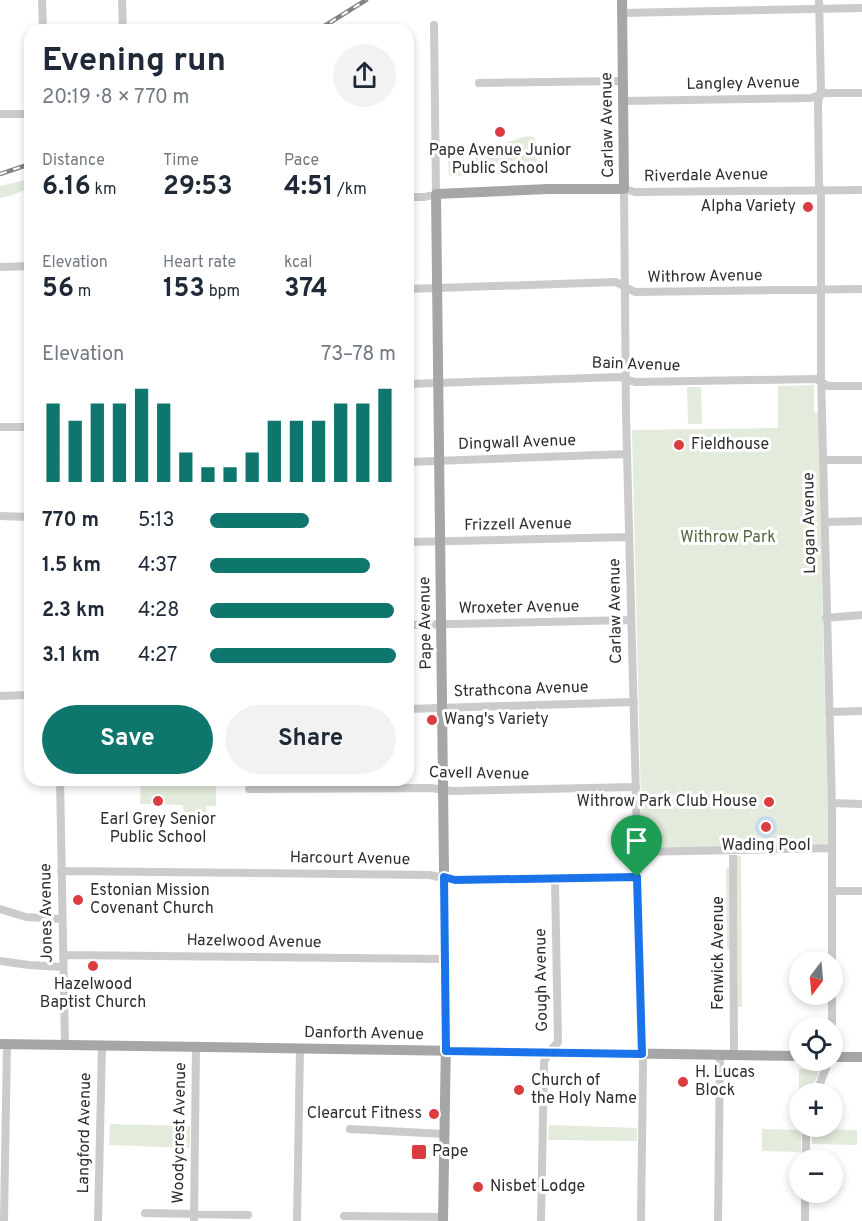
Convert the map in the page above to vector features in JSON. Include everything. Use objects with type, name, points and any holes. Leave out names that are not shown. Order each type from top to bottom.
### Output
[{"type":"main road","name":"Carlaw Avenue","points":[[622,0],[624,189]]},
{"type":"main road","name":"Riverdale Avenue","points":[[436,194],[548,189],[624,189]]},
{"type":"main road","name":"Pape Avenue","points":[[436,194],[446,1051],[443,1219]]},
{"type":"main road","name":"Danforth Avenue","points":[[3,1044],[789,1056]]},
{"type":"main road","points":[[843,1057],[862,1057]]},
{"type":"street","points":[[42,0],[43,24]]},
{"type":"street","points":[[122,0],[123,24]]},
{"type":"street","points":[[622,12],[819,4],[862,8]]},
{"type":"street","name":"Logan Avenue","points":[[819,4],[820,290],[832,803],[832,1017]]},
{"type":"street","name":"Pape Avenue","points":[[434,25],[436,194]]},
{"type":"street","points":[[479,83],[623,81]]},
{"type":"street","name":"Langley Avenue","points":[[623,100],[811,98],[825,93],[862,93]]},
{"type":"street","points":[[0,114],[24,114]]},
{"type":"street","name":"Riverdale Avenue","points":[[624,189],[635,192],[862,190]]},
{"type":"street","name":"Carlaw Avenue","points":[[624,189],[627,454],[642,1054],[641,1221]]},
{"type":"street","name":"Riverdale Avenue","points":[[414,197],[436,194]]},
{"type":"street","points":[[0,267],[24,266]]},
{"type":"street","name":"Withrow Avenue","points":[[414,289],[616,282],[635,292],[862,289]]},
{"type":"street","name":"Bain Avenue","points":[[414,384],[619,376],[635,382],[816,379],[828,386],[862,386]]},
{"type":"street","points":[[0,427],[24,427]]},
{"type":"street","name":"Dingwall Avenue","points":[[414,462],[627,454]]},
{"type":"street","points":[[824,460],[862,460]]},
{"type":"street","points":[[0,516],[24,517]]},
{"type":"street","points":[[825,522],[862,522]]},
{"type":"street","name":"Frizzell Avenue","points":[[414,543],[629,537]]},
{"type":"street","points":[[826,618],[862,615]]},
{"type":"street","name":"Wroxeter Avenue","points":[[414,625],[632,620]]},
{"type":"street","points":[[0,696],[24,695]]},
{"type":"street","name":"Strathcona Avenue","points":[[414,709],[634,702]]},
{"type":"street","points":[[829,712],[862,711]]},
{"type":"street","name":"Jones Avenue","points":[[60,786],[65,1045]]},
{"type":"street","name":"Cavell Avenue","points":[[249,789],[636,788]]},
{"type":"street","points":[[832,803],[862,804]]},
{"type":"street","points":[[637,852],[832,848]]},
{"type":"street","name":"Fenwick Avenue","points":[[733,850],[734,1055]]},
{"type":"street","name":"Harcourt Avenue","points":[[61,871],[430,874],[452,880],[637,877]]},
{"type":"street","name":"Gough Avenue","points":[[541,1221],[544,1062],[558,1042],[555,879]]},
{"type":"street","points":[[832,891],[862,891]]},
{"type":"street","points":[[0,909],[26,917],[62,919]]},
{"type":"street","name":"Hazelwood Avenue","points":[[63,955],[445,959]]},
{"type":"street","points":[[0,961],[30,966],[63,967]]},
{"type":"street","points":[[3,1044],[4,1221]]},
{"type":"street","name":"Langford Avenue","points":[[99,1221],[102,1046]]},
{"type":"street","name":"Woodycrest Avenue","points":[[194,1217],[196,1046]]},
{"type":"street","points":[[297,1221],[300,1048]]},
{"type":"street","points":[[718,1221],[720,1055]]},
{"type":"street","points":[[350,1129],[444,1134]]},
{"type":"street","points":[[805,1203],[805,1221]]},
{"type":"street","points":[[146,1213],[194,1217],[248,1215]]},
{"type":"street","points":[[344,1216],[377,1219],[443,1219]]},
{"type":"green space","points":[[527,136],[534,137],[538,151],[535,166],[529,173],[487,175],[477,169],[474,160],[479,151]]},
{"type":"green space","points":[[448,160],[464,160],[464,176],[449,176]]},
{"type":"green space","points":[[24,180],[24,190],[0,198],[0,186]]},
{"type":"green space","name":"Withrow Park","points":[[814,385],[814,412],[819,413],[829,841],[827,844],[650,849],[642,842],[632,430],[778,428],[778,386]]},
{"type":"green space","points":[[687,387],[701,387],[702,424],[688,424]]},
{"type":"green space","points":[[141,786],[216,786],[216,806],[206,806],[207,815],[185,814],[182,805],[140,804]]},
{"type":"green space","points":[[737,856],[741,856],[742,1007],[738,1007]]},
{"type":"green space","points":[[726,868],[729,868],[730,950],[727,949]]},
{"type":"green space","points":[[799,1071],[818,1071],[814,1083],[799,1083]]},
{"type":"green space","points":[[110,1124],[190,1126],[190,1148],[109,1145]]},
{"type":"green space","points":[[549,1125],[637,1128],[637,1141],[548,1140]]},
{"type":"green space","points":[[762,1129],[789,1130],[789,1137],[801,1137],[801,1149],[789,1149],[789,1152],[762,1151]]},
{"type":"green space","points":[[843,1130],[857,1130],[857,1145],[812,1144],[812,1137],[843,1137]]},
{"type":"water","name":"Wading Pool","points":[[766,816],[774,819],[777,827],[774,835],[766,838],[758,835],[755,827],[758,819]]},
{"type":"railway","points":[[328,24],[366,0]]},
{"type":"railway","points":[[0,174],[24,166]]},
{"type":"place","name":"Pape Avenue Junior Public School","points":[[500,132]]},
{"type":"place","name":"Alpha Variety","points":[[808,207]]},
{"type":"place","name":"Fieldhouse","points":[[679,445]]},
{"type":"place","name":"Wang's Variety","points":[[432,720]]},
{"type":"place","name":"Earl Grey Senior Public School","points":[[158,801]]},
{"type":"place","name":"Withrow Park Club House","points":[[769,802]]},
{"type":"place","name":"Wading Pool","points":[[766,827]]},
{"type":"place","name":"Estonian Mission Covenant Church","points":[[78,900]]},
{"type":"place","name":"Hazelwood Baptist Church","points":[[93,966]]},
{"type":"place","name":"H. Lucas Block","points":[[683,1082]]},
{"type":"place","name":"Church of the Holy Name","points":[[519,1090]]},
{"type":"place","name":"Clearcut Fitness","points":[[434,1114]]},
{"type":"place","name":"Pape","points":[[419,1152]]},
{"type":"place","name":"Nisbet Lodge","points":[[478,1187]]},
{"type":"route","points":[[444,877],[455,880],[637,877],[642,1054],[446,1051],[444,877]]}]
